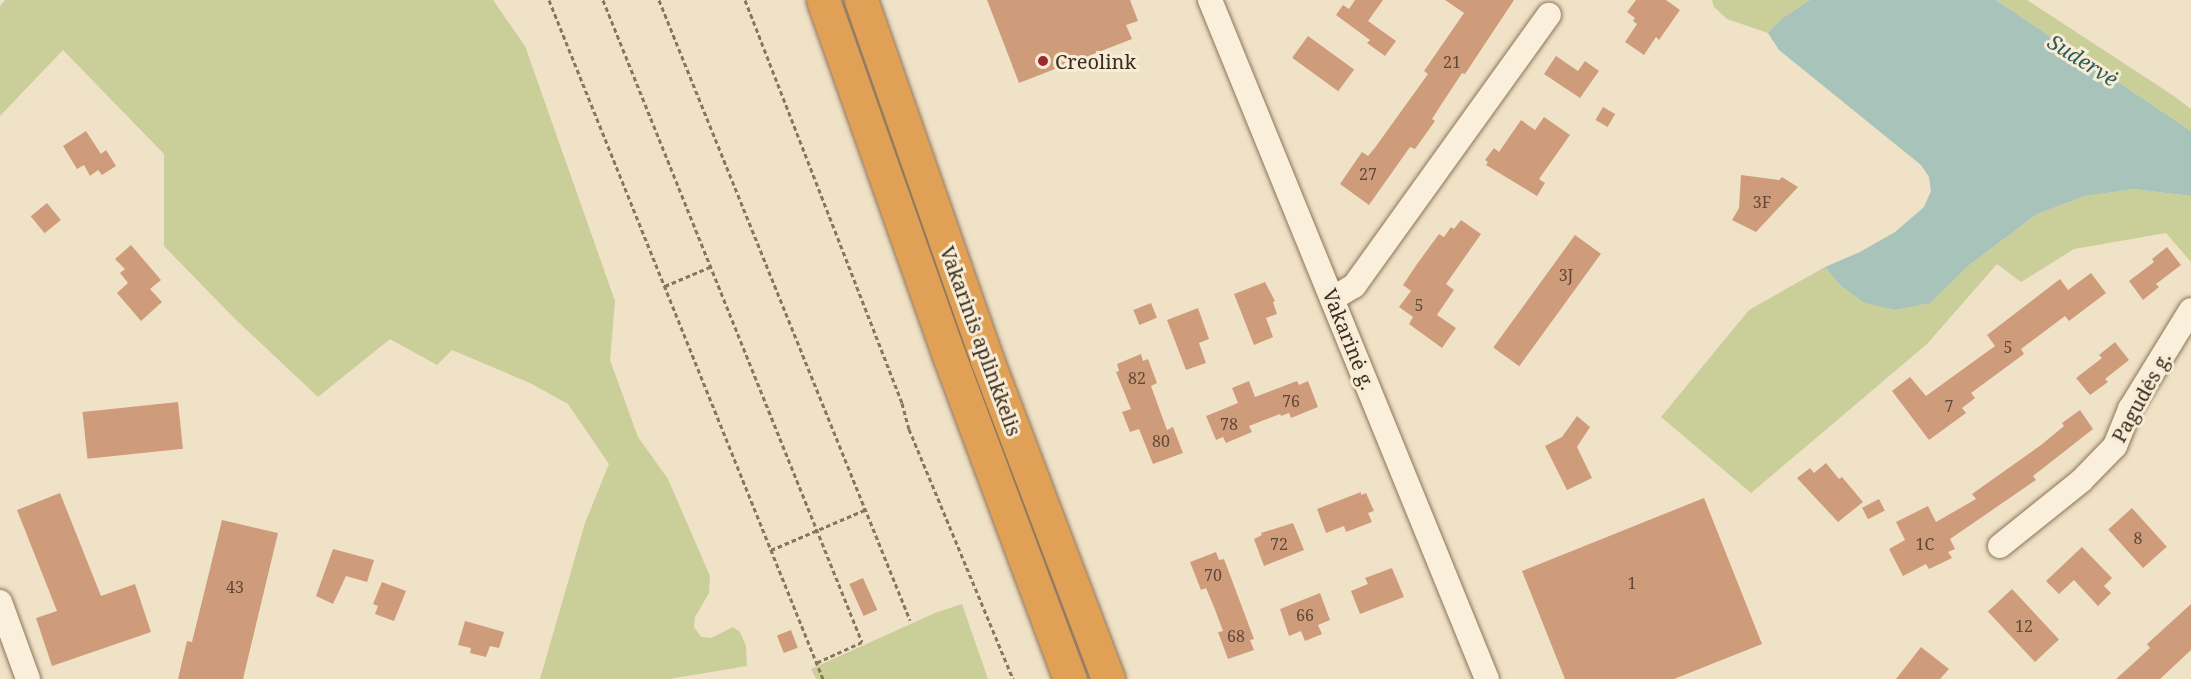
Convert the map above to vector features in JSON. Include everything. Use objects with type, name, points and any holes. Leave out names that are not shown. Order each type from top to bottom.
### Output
[{"type":"highway","name":"Vakarinis aplinkkelis","points":[[823,0],[948,353],[1070,679]]},
{"type":"highway","name":"Vakarinis aplinkkelis","points":[[861,0],[987,360],[1108,679]]},
{"type":"street","name":"Vakarinė g.","points":[[1210,0],[1487,679]]},
{"type":"street","points":[[1332,299],[1354,286],[1549,15]]},
{"type":"street","name":"Pagudės g.","points":[[2000,546],[2072,488],[2115,446],[2130,410],[2191,310]]},
{"type":"street","points":[[0,602],[28,679]]},
{"type":"path","points":[[549,0],[823,679]]},
{"type":"path","points":[[603,0],[862,642],[816,663]]},
{"type":"path","points":[[659,0],[910,620]]},
{"type":"path","points":[[745,0],[903,403],[913,439],[1013,679]]},
{"type":"path","points":[[665,286],[710,267]]},
{"type":"path","points":[[771,550],[865,510]]},
{"type":"green space","points":[[5,0],[493,0],[525,46],[615,301],[610,360],[638,437],[668,479],[710,576],[709,593],[695,617],[694,627],[701,637],[711,638],[733,627],[740,632],[746,646],[747,666],[669,679],[540,679],[585,523],[609,464],[568,404],[530,383],[452,350],[437,365],[390,339],[318,397],[235,319],[164,246],[164,154],[63,50],[0,116],[0,6]]},
{"type":"green space","points":[[1712,0],[1810,0],[1781,19],[1768,33],[1727,19],[1714,7]]},
{"type":"green space","points":[[1996,0],[2027,0],[2174,96],[2191,109],[2191,131]]},
{"type":"green space","points":[[2134,189],[2191,196],[2191,262],[2166,233],[2074,249],[2021,282],[1997,264],[1927,344],[1751,493],[1661,417],[1749,310],[1825,267],[1840,285],[1896,310],[1929,303],[1968,266],[2037,214],[2085,196]]},
{"type":"green space","points":[[962,604],[988,679],[816,679],[811,669],[935,613]]},
{"type":"water","name":"Sudervė","points":[[1810,0],[1996,0],[2191,131],[2191,196],[2134,189],[2085,196],[2037,214],[1968,266],[1930,303],[1896,310],[1865,303],[1840,285],[1825,267],[1860,252],[1895,232],[1924,207],[1931,191],[1929,177],[1921,165],[1779,50],[1768,33],[1781,19]]},
{"type":"building","name":"Creolink","points":[[987,0],[1130,0],[1138,21],[1126,25],[1132,39],[1019,83]]},
{"type":"building","points":[[1355,0],[1383,0],[1368,21],[1396,41],[1385,56],[1367,43],[1370,40],[1336,15],[1343,5],[1349,9]]},
{"type":"building","points":[[1445,0],[1514,0],[1465,74],[1462,73],[1441,105],[1432,119],[1435,121],[1415,149],[1410,147],[1369,205],[1340,184],[1362,152],[1368,156],[1374,149],[1428,74],[1424,71],[1464,13]]},
{"type":"building","points":[[1636,0],[1666,0],[1680,10],[1659,40],[1656,37],[1644,55],[1625,42],[1637,24],[1633,21],[1635,18],[1627,12]]},
{"type":"building","points":[[1308,36],[1354,70],[1338,91],[1292,58]]},
{"type":"building","points":[[1556,56],[1578,71],[1585,61],[1599,71],[1580,98],[1544,74]]},
{"type":"building","points":[[1603,107],[1615,114],[1608,127],[1596,120]]},
{"type":"building","points":[[1544,117],[1570,135],[1539,179],[1545,183],[1537,196],[1486,165],[1488,162],[1485,160],[1494,148],[1499,152],[1521,120],[1535,130]]},
{"type":"building","points":[[86,131],[101,154],[106,150],[116,166],[102,175],[98,170],[90,176],[84,165],[77,169],[63,146]]},
{"type":"building","points":[[1741,175],[1779,180],[1782,177],[1798,187],[1756,232],[1732,220],[1739,208]]},
{"type":"building","points":[[47,203],[61,220],[45,233],[31,216]]},
{"type":"building","points":[[1461,220],[1481,234],[1446,284],[1454,290],[1437,315],[1456,328],[1442,348],[1409,324],[1413,317],[1399,307],[1411,291],[1403,285],[1417,264],[1439,234],[1444,237],[1451,227],[1454,229]]},
{"type":"building","points":[[1575,235],[1601,254],[1519,366],[1493,347]]},
{"type":"building","points":[[131,245],[161,280],[150,289],[162,302],[141,321],[117,293],[128,283],[120,273],[125,269],[115,259]]},
{"type":"building","points":[[2167,247],[2181,265],[2156,284],[2159,287],[2143,300],[2129,281],[2154,262],[2152,259]]},
{"type":"building","points":[[2091,273],[2106,293],[2069,321],[2065,316],[2021,349],[2024,354],[1971,393],[1975,398],[1962,408],[1966,413],[1929,440],[1892,391],[1910,377],[1926,396],[1995,346],[1987,335],[2060,279],[2068,290]]},
{"type":"building","points":[[1265,282],[1275,301],[1273,302],[1277,314],[1266,318],[1273,337],[1254,345],[1234,294]]},
{"type":"building","points":[[1151,303],[1157,318],[1139,325],[1133,310]]},
{"type":"building","points":[[1198,308],[1209,339],[1199,343],[1206,363],[1186,370],[1167,320]]},
{"type":"building","points":[[2115,342],[2129,360],[2105,379],[2108,382],[2090,395],[2076,378],[2102,358],[2099,355]]},
{"type":"building","points":[[1141,354],[1143,361],[1148,359],[1157,383],[1151,386],[1167,430],[1173,427],[1183,453],[1153,464],[1139,429],[1130,432],[1122,412],[1131,409],[1116,372],[1119,371],[1117,364]]},
{"type":"building","points":[[1249,381],[1255,397],[1297,381],[1299,385],[1308,381],[1318,407],[1291,418],[1289,413],[1281,416],[1280,414],[1249,426],[1252,432],[1226,443],[1223,437],[1216,440],[1206,416],[1238,403],[1232,388]]},
{"type":"building","points":[[178,402],[183,449],[87,459],[83,412]]},
{"type":"building","points":[[2080,410],[2093,429],[2033,476],[2036,480],[1950,539],[1955,549],[1948,552],[1952,558],[1929,569],[1926,564],[1903,576],[1889,549],[1905,540],[1896,522],[1928,506],[1936,522],[1976,499],[1972,494],[2041,445],[2064,426],[2062,423]]},
{"type":"building","points":[[1577,416],[1590,427],[1577,447],[1592,478],[1567,490],[1545,446],[1562,437]]},
{"type":"building","points":[[1826,463],[1839,479],[1842,477],[1863,502],[1838,522],[1797,478],[1810,468],[1814,473]]},
{"type":"building","points":[[1361,492],[1361,495],[1366,493],[1374,511],[1368,513],[1372,522],[1346,532],[1344,526],[1326,533],[1317,509]]},
{"type":"building","points":[[60,493],[101,596],[135,584],[151,632],[52,666],[36,618],[57,611],[17,510]]},
{"type":"building","points":[[1704,498],[1762,644],[1674,679],[1565,679],[1522,571]]},
{"type":"building","points":[[1879,499],[1885,511],[1868,519],[1862,508]]},
{"type":"building","points":[[2132,508],[2167,547],[2143,568],[2108,529]]},
{"type":"building","points":[[222,520],[278,533],[243,679],[178,679],[187,641],[192,642]]},
{"type":"building","points":[[1293,523],[1304,550],[1264,566],[1254,539],[1262,535],[1261,533]]},
{"type":"building","points":[[2082,547],[2112,578],[2104,586],[2111,593],[2098,606],[2074,580],[2059,594],[2046,581]]},
{"type":"building","points":[[333,549],[374,560],[367,582],[346,576],[333,604],[316,596]]},
{"type":"building","points":[[1216,552],[1219,560],[1224,559],[1254,639],[1250,640],[1254,650],[1228,659],[1218,632],[1223,631],[1214,607],[1206,588],[1201,590],[1190,562]]},
{"type":"building","points":[[1392,568],[1404,597],[1360,614],[1351,591],[1368,584],[1365,578]]},
{"type":"building","points":[[863,578],[877,610],[864,616],[849,584]]},
{"type":"building","points":[[382,582],[406,591],[394,621],[375,614],[378,606],[373,604]]},
{"type":"building","points":[[2012,589],[2059,639],[2035,662],[1988,612]]},
{"type":"building","points":[[1320,593],[1330,620],[1318,625],[1322,634],[1305,641],[1301,631],[1289,636],[1280,609]]},
{"type":"building","points":[[2191,604],[2191,650],[2160,679],[2116,679],[2150,648],[2147,644]]},
{"type":"building","points":[[465,621],[504,632],[499,648],[490,646],[486,657],[470,653],[471,648],[458,645]]},
{"type":"building","points":[[791,630],[798,648],[784,653],[777,635]]},
{"type":"building","points":[[1921,647],[1949,669],[1940,679],[1896,679]]},
{"type":"place","name":"Creolink","points":[[1043,61]]}]
